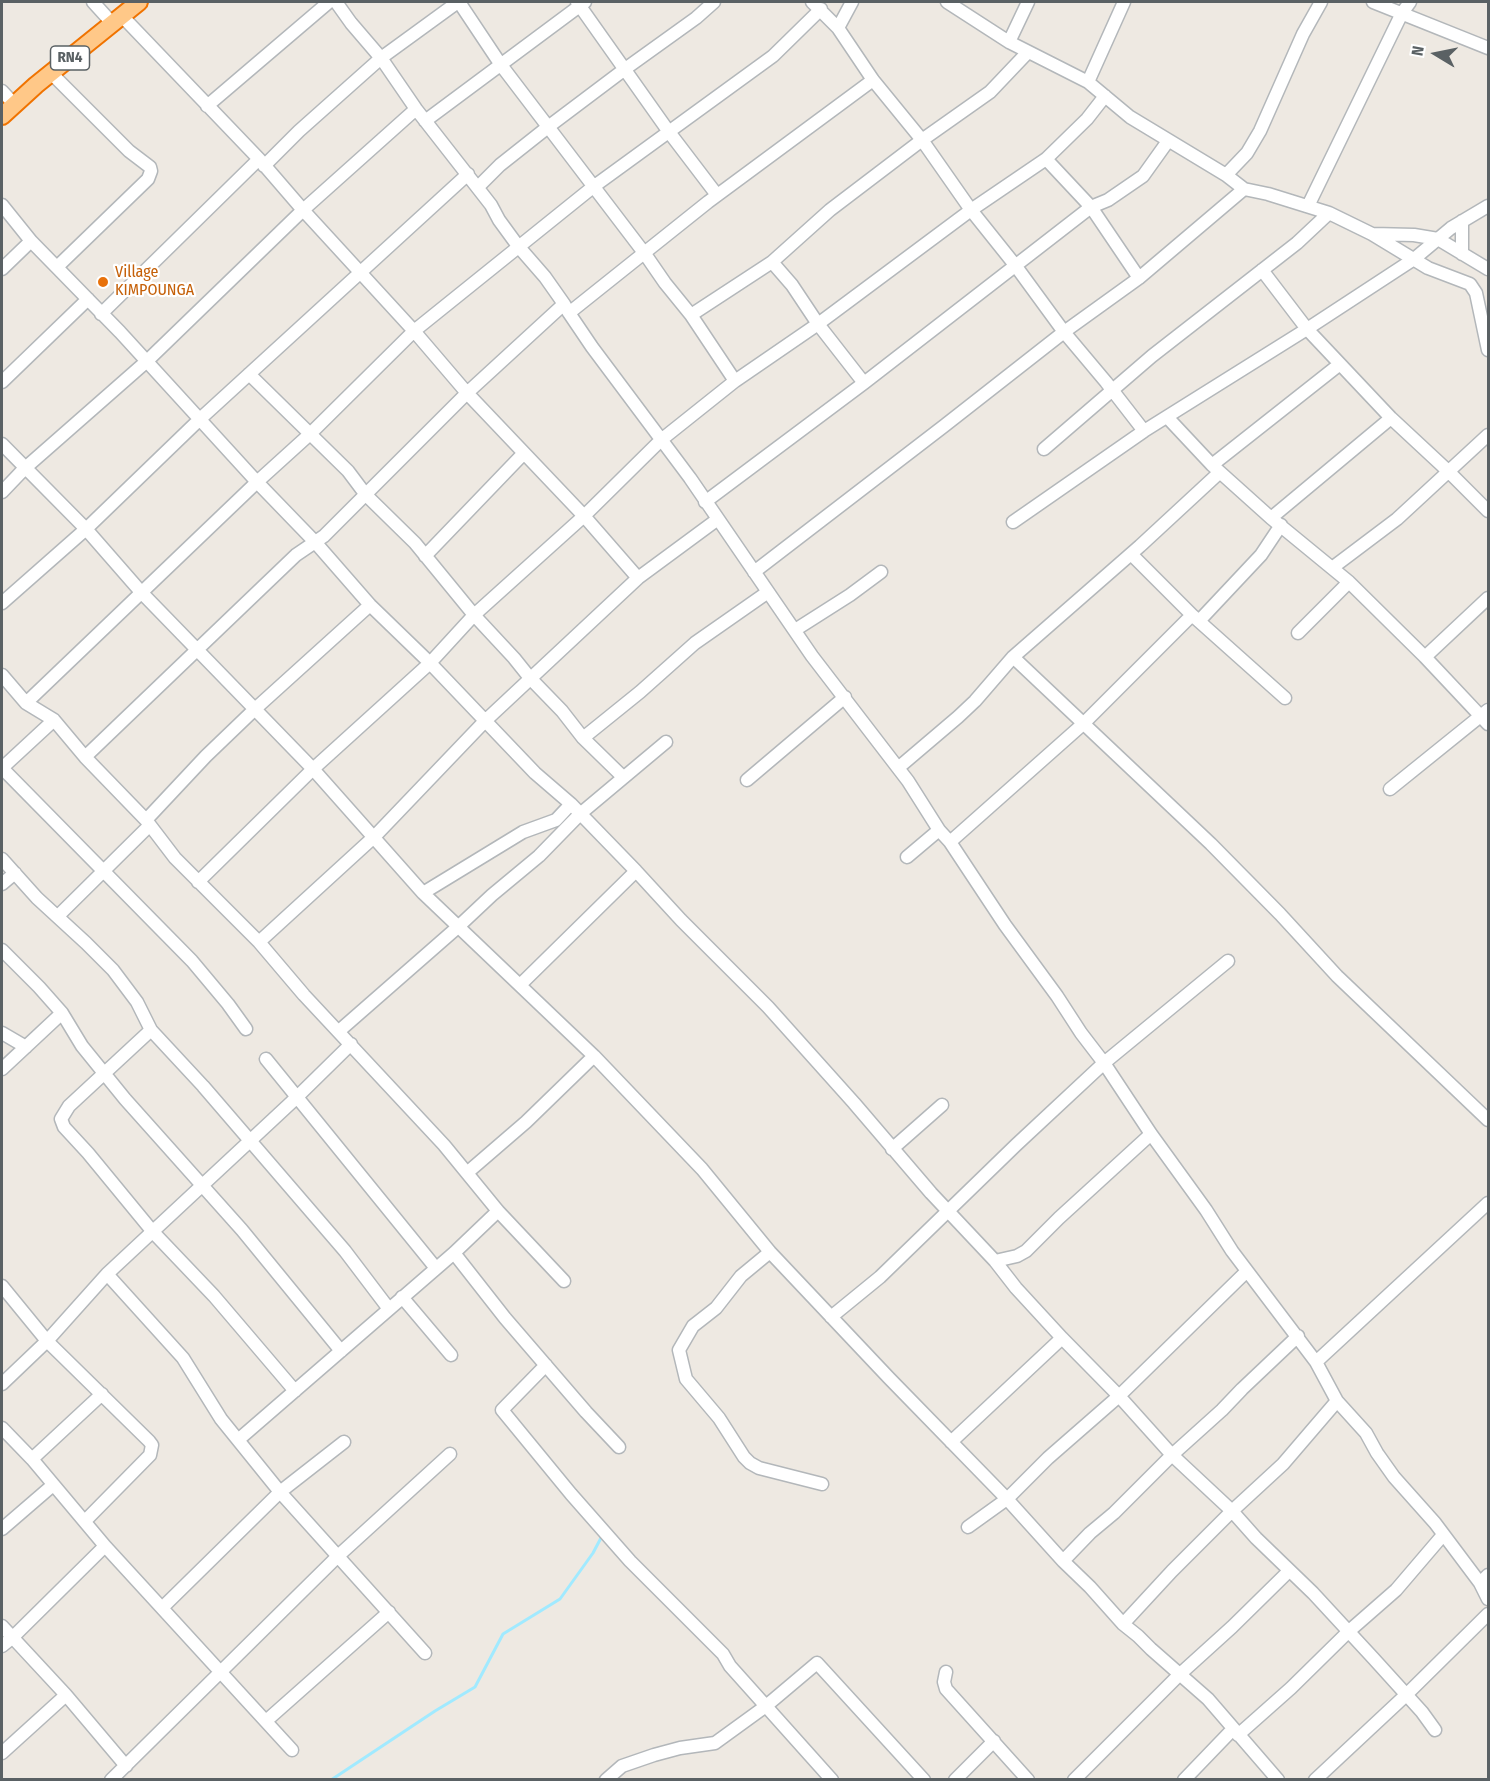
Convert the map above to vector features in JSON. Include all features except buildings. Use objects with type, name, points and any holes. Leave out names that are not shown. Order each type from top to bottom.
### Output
[{"type":"highway","name":"RN4","points":[[2,116],[139,2]]},
{"type":"street","points":[[93,2],[118,20],[262,163],[467,393],[584,516],[638,578]]},
{"type":"street","points":[[207,106],[329,2]]},
{"type":"street","points":[[336,2],[381,58],[425,121],[468,174],[518,246],[545,277],[690,478],[812,656],[908,781],[939,830],[950,842],[1005,925],[1104,1063],[1150,1134],[1206,1210],[1247,1272],[1298,1336],[1316,1362],[1337,1401],[1366,1433],[1394,1477],[1484,1579],[1488,1599]]},
{"type":"street","points":[[102,314],[262,163],[381,58],[458,2],[501,65],[691,315],[735,381]]},
{"type":"street","points":[[478,188],[500,165],[548,127],[696,18],[714,2]]},
{"type":"street","points":[[838,28],[852,2]]},
{"type":"street","points":[[947,2],[1009,42],[1088,82],[1130,117],[1226,175],[1244,189],[1329,213],[1372,234],[1428,268],[1466,282],[1473,287],[1488,350]]},
{"type":"street","points":[[1009,42],[1028,2]]},
{"type":"street","points":[[1088,82],[1124,2]]},
{"type":"street","points":[[1226,175],[1247,153],[1260,131],[1303,34],[1321,2]]},
{"type":"street","points":[[1373,2],[1487,43]]},
{"type":"street","points":[[1308,206],[1402,13],[1410,2]]},
{"type":"street","points":[[425,121],[580,3],[624,69],[717,195]]},
{"type":"street","points":[[26,703],[310,434],[414,331],[593,187],[773,56],[816,5],[838,28],[873,80],[922,140],[971,210],[1064,332],[1144,431]]},
{"type":"street","points":[[691,315],[772,262],[830,210],[990,92],[1028,52]]},
{"type":"street","points":[[51,73],[129,151],[150,167],[151,171],[148,178],[57,267]]},
{"type":"street","points":[[85,757],[296,555],[324,536],[467,393],[567,308],[645,254],[717,195],[873,80]]},
{"type":"street","points":[[2,91],[15,105]]},
{"type":"street","points":[[198,882],[314,770],[430,663],[474,615],[584,516],[661,440],[735,381],[818,324],[971,210],[1046,159],[1087,119],[1104,96]]},
{"type":"street","points":[[2,492],[24,469],[147,361],[303,210],[416,109]]},
{"type":"street","points":[[705,502],[864,383],[1091,207],[1108,200],[1143,176],[1168,141]]},
{"type":"street","points":[[1046,159],[1091,207],[1139,278]]},
{"type":"street","points":[[2,603],[86,529],[200,419],[468,174]]},
{"type":"street","points":[[754,572],[1064,332],[1139,278],[1244,189]]},
{"type":"street","points":[[2,205],[30,241],[147,361],[315,542],[370,605],[430,663],[536,773],[571,804],[681,920],[710,947],[734,975],[768,1006],[892,1149],[1062,1338],[1173,1455],[1313,1593],[1422,1712],[1435,1730]]},
{"type":"street","points":[[1013,522],[1144,431],[1307,330],[1414,259],[1462,221],[1488,206]]},
{"type":"street","points":[[1044,449],[1112,389],[1297,243],[1329,213]]},
{"type":"street","points":[[1452,277],[1465,256],[1462,221]]},
{"type":"street","points":[[1372,234],[1405,234],[1438,239],[1488,269]]},
{"type":"street","points":[[2,269],[30,241]]},
{"type":"street","points":[[772,262],[792,285],[818,324],[864,383]]},
{"type":"street","points":[[1262,270],[1307,330],[1391,418],[1488,511]]},
{"type":"street","points":[[2,382],[88,299]]},
{"type":"street","points":[[898,768],[967,709],[1013,657],[1131,554],[1216,468],[1340,364]]},
{"type":"street","points":[[249,374],[348,471],[366,495],[415,543],[474,615],[583,738],[623,777]]},
{"type":"street","points":[[1167,417],[1216,468],[1348,582],[1486,717],[1405,775],[1390,789]]},
{"type":"street","points":[[950,842],[1083,724],[1196,618],[1261,555],[1276,521],[1391,418]]},
{"type":"street","points":[[1332,568],[1397,519],[1488,435]]},
{"type":"street","points":[[2,444],[24,469],[86,529],[197,651],[314,770],[375,836],[423,893],[594,1056],[702,1169],[770,1252],[831,1317],[1008,1498],[1063,1561],[1123,1624],[1208,1699],[1278,1779]]},
{"type":"street","points":[[425,556],[524,453]]},
{"type":"street","points":[[259,942],[375,836],[485,721],[638,578],[718,519]]},
{"type":"street","points":[[1131,554],[1196,618],[1285,698]]},
{"type":"street","points":[[795,630],[881,572]]},
{"type":"street","points":[[1298,633],[1348,582]]},
{"type":"street","points":[[583,738],[695,643],[768,592]]},
{"type":"street","points":[[1425,657],[1488,598]]},
{"type":"street","points":[[58,916],[104,872],[206,756],[370,605]]},
{"type":"street","points":[[1013,657],[1211,844],[1337,976],[1488,1120]]},
{"type":"street","points":[[2,675],[26,703],[54,720],[85,757],[148,822],[175,858],[259,942],[304,995],[468,1173],[498,1211],[564,1281]]},
{"type":"street","points":[[747,780],[845,697]]},
{"type":"street","points":[[54,720],[2,768],[192,961],[246,1029]]},
{"type":"street","points":[[339,1031],[539,856],[580,814],[666,742]]},
{"type":"street","points":[[423,893],[523,832],[556,820],[571,804]]},
{"type":"street","points":[[907,857],[939,830]]},
{"type":"street","points":[[2,859],[37,898],[113,970],[137,1002],[151,1030],[203,1086],[345,1251],[389,1309]]},
{"type":"street","points":[[520,985],[636,871]]},
{"type":"street","points":[[2,884],[15,873]]},
{"type":"street","points":[[2,950],[62,1013],[82,1046],[125,1099],[243,1230],[341,1351]]},
{"type":"street","points":[[831,1317],[880,1277],[1104,1063],[1228,961]]},
{"type":"street","points":[[2,1069],[62,1013]]},
{"type":"street","points":[[151,1030],[69,1106],[61,1119],[64,1127],[153,1232],[214,1296],[295,1391]]},
{"type":"street","points":[[2,1032],[26,1047]]},
{"type":"street","points":[[2,1384],[47,1341],[107,1274],[351,1044]]},
{"type":"street","points":[[468,1173],[526,1122],[594,1056]]},
{"type":"street","points":[[266,1059],[435,1268]]},
{"type":"street","points":[[892,1149],[942,1105]]},
{"type":"street","points":[[994,1261],[1017,1256],[1026,1251],[1150,1134]]},
{"type":"street","points":[[1316,1362],[1488,1203]]},
{"type":"street","points":[[238,1440],[454,1253],[498,1211]]},
{"type":"street","points":[[770,1252],[741,1276],[716,1308],[693,1326],[680,1350],[686,1379],[719,1418],[750,1463],[759,1468],[822,1484]]},
{"type":"street","points":[[454,1253],[505,1318],[619,1447]]},
{"type":"street","points":[[968,1527],[1008,1498],[1048,1458],[1119,1396],[1247,1272]]},
{"type":"street","points":[[107,1274],[183,1358],[221,1419],[280,1492],[425,1653]]},
{"type":"street","points":[[2,1286],[47,1341],[149,1441],[152,1450],[150,1455],[85,1521]]},
{"type":"street","points":[[402,1297],[452,1355]]},
{"type":"street","points":[[1063,1561],[1298,1336]]},
{"type":"street","points":[[951,1442],[1062,1338]]},
{"type":"street","points":[[546,1365],[502,1410],[630,1561],[723,1654],[730,1666],[832,1779]]},
{"type":"street","points":[[32,1459],[102,1394]]},
{"type":"street","points":[[1123,1624],[1232,1511],[1283,1464],[1337,1401]]},
{"type":"street","points":[[2,1428],[32,1459],[105,1546],[291,1750]]},
{"type":"street","points":[[162,1608],[280,1492],[344,1442]]},
{"type":"street","points":[[111,1779],[338,1556],[450,1454]]},
{"type":"street","points":[[2,1529],[53,1485]]},
{"type":"street","points":[[1184,1779],[1235,1732],[1291,1688],[1348,1632],[1396,1590],[1443,1535]]},
{"type":"street","points":[[2,1646],[105,1546]]},
{"type":"street","points":[[1074,1779],[1179,1674],[1232,1627],[1289,1571]]},
{"type":"street","points":[[266,1721],[389,1612]]},
{"type":"street","points":[[1315,1779],[1406,1695],[1488,1614]]},
{"type":"street","points":[[2,1626],[66,1695],[126,1766]]},
{"type":"street","points":[[606,1779],[622,1766],[654,1755],[715,1743],[766,1706],[817,1663],[924,1779]]},
{"type":"street","points":[[946,1672],[944,1682],[946,1689],[1028,1779]]},
{"type":"street","points":[[2,1754],[66,1695]]},
{"type":"street","points":[[955,1779],[994,1741]]},
{"type":"waterway","points":[[331,1780],[475,1687],[503,1634],[560,1599],[593,1553],[602,1536]]},
{"type":"waterway","points":[[205,1780],[210,1780]]},
{"type":"place","name":"Village KIMPOUNGA","points":[[103,282]]}]
